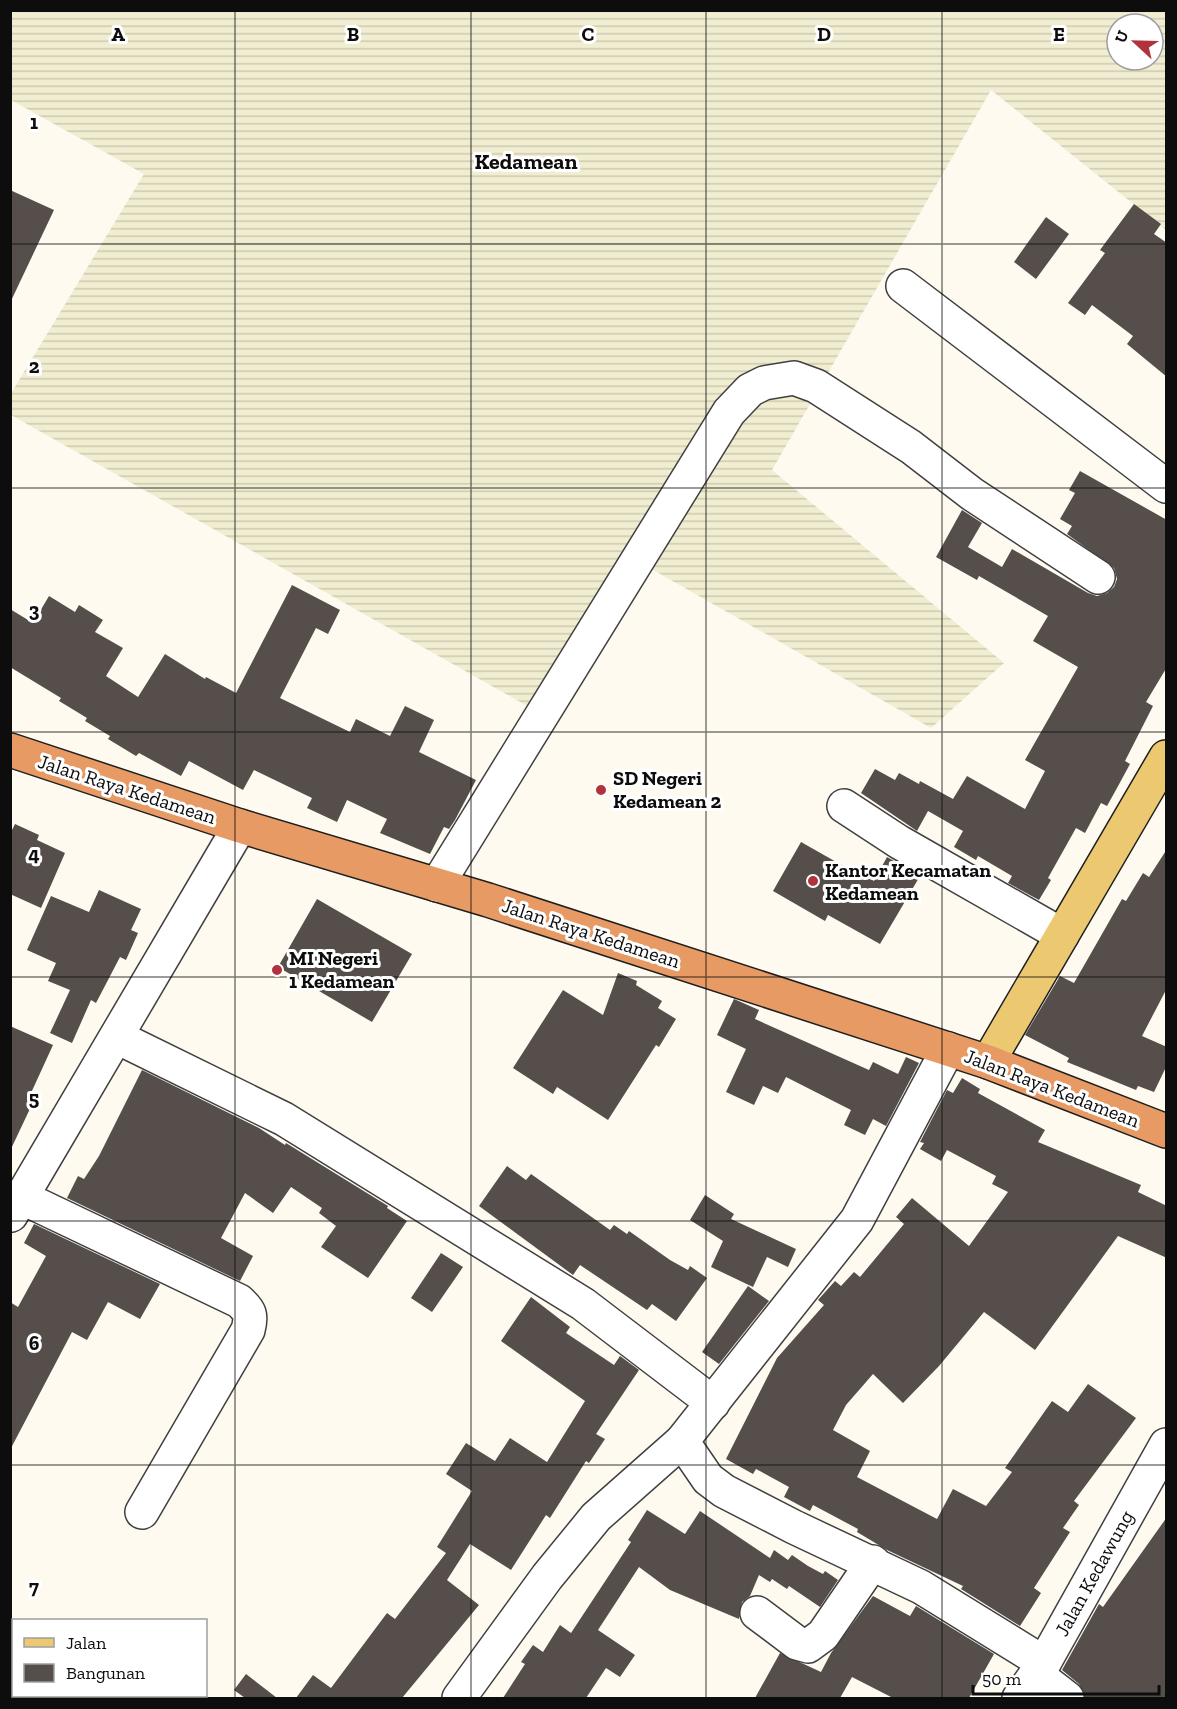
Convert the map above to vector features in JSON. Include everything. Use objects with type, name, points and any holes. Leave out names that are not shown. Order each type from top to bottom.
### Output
[{"type":"highway","name":"Jalan Raya Kedamean","points":[[10,750],[240,826],[437,885],[988,1062],[1167,1131]]},
{"type":"main road","points":[[988,1062],[1167,757]]},
{"type":"street","points":[[903,286],[1167,486]]},
{"type":"street","points":[[437,885],[729,412],[750,390],[764,383],[794,378],[816,386],[911,447],[972,494],[1098,577]]},
{"type":"street","points":[[844,806],[899,842],[1062,935]]},
{"type":"street","points":[[142,1512],[248,1330],[250,1311],[239,1301],[16,1201],[117,1037],[240,826]]},
{"type":"street","points":[[117,1037],[294,1125],[582,1304],[712,1403]]},
{"type":"street","points":[[459,1698],[547,1577],[596,1517],[682,1442],[857,1220],[948,1049]]},
{"type":"street","points":[[682,1442],[708,1479],[724,1491],[921,1587],[1033,1678],[1067,1698]]},
{"type":"street","name":"Jalan Kedawung","points":[[1033,1678],[1167,1445]]},
{"type":"street","points":[[757,1613],[797,1643],[808,1646],[823,1635],[873,1562]]},
{"type":"shaded area","points":[[11,11],[1166,11],[1166,230],[991,90],[772,470],[1004,663],[931,728],[648,567],[538,712],[11,415],[10,395],[144,174],[11,100]]},
{"type":"building","points":[[10,190],[54,210],[10,303]]},
{"type":"building","points":[[1134,204],[1161,224],[1154,234],[1167,243],[1167,377],[1127,344],[1133,336],[1092,305],[1085,315],[1068,303],[1105,253],[1100,250]]},
{"type":"building","points":[[1046,217],[1069,234],[1036,279],[1014,262]]},
{"type":"building","points":[[1080,471],[1167,520],[1167,667],[1146,702],[1153,706],[1125,761],[1130,764],[1117,788],[1107,806],[1101,803],[1085,833],[1076,828],[1048,878],[1051,880],[1039,900],[1008,883],[1012,876],[978,856],[976,860],[954,847],[963,831],[928,811],[917,831],[861,793],[875,769],[895,780],[899,773],[919,784],[920,781],[953,799],[967,776],[1025,809],[1045,771],[1025,760],[1078,667],[1033,641],[1048,616],[979,576],[977,580],[936,557],[962,510],[982,523],[968,547],[1002,567],[1012,549],[1088,593],[1097,596],[1107,593],[1114,587],[1117,579],[1114,568],[1067,534],[1072,526],[1060,519],[1075,493],[1069,490]]},
{"type":"building","points":[[292,585],[340,610],[328,634],[316,628],[280,698],[350,732],[356,719],[390,736],[405,706],[434,720],[419,752],[476,780],[455,820],[449,829],[444,827],[430,854],[380,833],[387,819],[347,800],[337,822],[307,808],[312,798],[254,770],[243,790],[189,761],[181,776],[139,753],[136,756],[108,739],[110,736],[85,721],[87,718],[59,701],[61,698],[10,667],[10,609],[33,623],[49,596],[75,612],[79,605],[103,620],[95,632],[123,648],[106,676],[138,697],[165,654],[205,679],[206,677],[236,693]]},
{"type":"building","points":[[15,824],[39,835],[37,840],[65,853],[41,908],[10,894],[10,834]]},
{"type":"building","points":[[801,842],[874,881],[887,857],[920,876],[880,944],[828,915],[825,921],[773,891]]},
{"type":"building","points":[[1167,849],[1167,988],[1142,1036],[1167,1047],[1167,1065],[1154,1092],[1138,1086],[1136,1090],[1067,1062],[1069,1058],[1025,1035],[1060,976],[1074,983],[1122,899],[1126,901],[1143,873],[1149,877]]},
{"type":"building","points":[[99,890],[141,909],[131,930],[138,933],[126,960],[120,957],[96,1003],[91,1000],[72,1043],[50,1033],[70,990],[48,981],[56,963],[27,950],[51,896],[89,912]]},
{"type":"building","points":[[317,899],[412,954],[372,1022],[278,967]]},
{"type":"building","points":[[618,973],[637,981],[636,985],[662,1001],[658,1008],[676,1019],[659,1047],[656,1045],[608,1120],[557,1087],[553,1094],[513,1068],[563,990],[603,1015]]},
{"type":"building","points":[[734,999],[759,1010],[755,1019],[869,1070],[873,1062],[898,1074],[906,1057],[919,1063],[886,1126],[873,1119],[865,1135],[844,1125],[851,1110],[786,1077],[778,1093],[763,1086],[754,1105],[726,1092],[746,1049],[717,1035]]},
{"type":"building","points":[[10,1026],[53,1045],[31,1093],[36,1096],[10,1151]]},
{"type":"building","points":[[142,1070],[259,1128],[285,1145],[286,1143],[388,1206],[387,1208],[407,1221],[368,1278],[321,1247],[336,1226],[319,1213],[322,1208],[291,1187],[273,1213],[245,1193],[221,1238],[253,1256],[240,1281],[67,1198],[78,1176],[84,1179],[99,1156]]},
{"type":"building","points":[[962,1078],[980,1089],[978,1093],[1045,1130],[1038,1142],[1141,1185],[1138,1192],[1167,1206],[1167,1258],[1118,1236],[1035,1350],[984,1312],[939,1366],[903,1403],[873,1374],[846,1405],[833,1430],[870,1451],[857,1477],[937,1519],[953,1489],[986,1506],[1012,1472],[1005,1468],[1052,1401],[1068,1412],[1088,1384],[1136,1418],[1074,1501],[1079,1505],[1063,1528],[1070,1532],[1034,1588],[1041,1593],[1020,1626],[961,1589],[963,1586],[887,1550],[857,1532],[858,1529],[813,1505],[810,1511],[784,1497],[789,1487],[756,1469],[753,1474],[726,1459],[777,1358],[824,1305],[818,1300],[835,1281],[841,1286],[854,1272],[860,1277],[904,1224],[896,1217],[912,1198],[969,1246],[1008,1192],[992,1184],[996,1176],[947,1150],[941,1161],[920,1149],[924,1143],[920,1142],[947,1090],[953,1093]]},
{"type":"building","points":[[507,1166],[526,1180],[531,1174],[610,1230],[614,1225],[627,1234],[629,1231],[670,1260],[688,1270],[690,1266],[707,1278],[676,1321],[652,1304],[647,1310],[580,1265],[573,1275],[479,1206]]},
{"type":"building","points":[[705,1195],[734,1214],[731,1219],[796,1249],[788,1267],[767,1257],[753,1287],[711,1267],[723,1241],[690,1220]]},
{"type":"building","points":[[34,1224],[160,1284],[140,1319],[108,1302],[87,1340],[72,1332],[10,1450],[10,1302],[18,1307],[46,1256],[24,1243]]},
{"type":"building","points":[[441,1253],[463,1267],[432,1312],[411,1298]]},
{"type":"building","points":[[748,1286],[769,1301],[719,1364],[702,1352]]},
{"type":"building","points":[[531,1297],[570,1327],[566,1333],[614,1365],[620,1356],[639,1370],[596,1434],[605,1439],[589,1463],[586,1461],[550,1518],[546,1515],[511,1570],[470,1544],[447,1580],[479,1605],[402,1698],[296,1698],[313,1675],[331,1688],[387,1613],[395,1619],[446,1553],[437,1547],[472,1491],[446,1474],[466,1443],[495,1461],[510,1438],[547,1462],[585,1401],[501,1341]]},
{"type":"building","points":[[647,1510],[685,1534],[700,1511],[770,1558],[774,1550],[788,1560],[792,1555],[808,1566],[823,1574],[825,1571],[838,1580],[820,1607],[789,1586],[787,1589],[772,1579],[770,1582],[759,1575],[750,1596],[742,1602],[739,1619],[670,1590],[639,1567],[598,1630],[635,1655],[620,1677],[606,1668],[586,1698],[503,1698],[525,1664],[521,1662],[533,1645],[543,1652],[560,1625],[571,1633],[631,1542],[628,1540]]},
{"type":"building","points":[[1167,1517],[1167,1698],[1085,1698],[1079,1684],[1062,1670],[1099,1604],[1103,1607]]},
{"type":"building","points":[[873,1596],[910,1616],[916,1606],[994,1654],[969,1698],[893,1698],[852,1677],[840,1698],[755,1698],[780,1653],[821,1672],[831,1653]]},
{"type":"building","points":[[246,1674],[277,1698],[245,1698],[234,1690]]},
{"type":"place","name":"SD Negeri Kedamean 2","points":[[601,790]]},
{"type":"place","name":"Kantor Kecamatan Kedamean","points":[[813,881]]},
{"type":"place","name":"MI Negeri 1 Kedamean","points":[[277,970]]},
{"type":"district","name":"Kedamean","points":[[526,161]]}]
